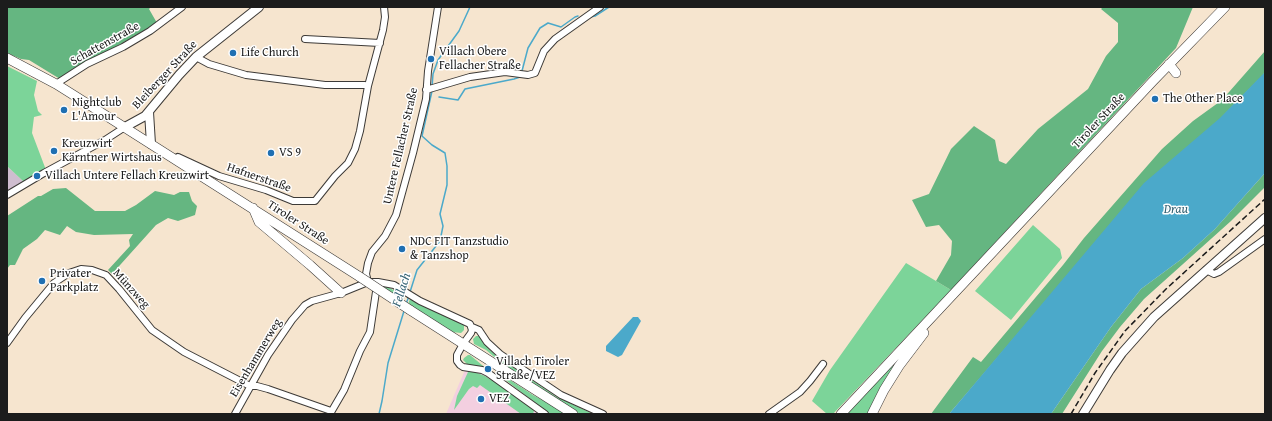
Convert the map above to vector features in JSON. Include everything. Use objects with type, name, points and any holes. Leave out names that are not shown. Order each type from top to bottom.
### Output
[{"type":"main road","name":"Bleiberger Straße","points":[[125,127],[142,119],[196,57],[259,7]]},
{"type":"main road","name":"Tiroler Straße","points":[[956,290],[1224,7]]},
{"type":"main road","points":[[1202,20],[1202,30]]},
{"type":"main road","name":"Tiroler Straße","points":[[7,58],[56,84],[125,127],[573,414]]},
{"type":"main road","points":[[1170,64],[1176,73]]},
{"type":"main road","points":[[149,112],[151,144]]},
{"type":"main road","points":[[253,208],[259,222],[341,293]]},
{"type":"main road","points":[[1083,414],[1110,370],[1138,334],[1170,302],[1265,218]]},
{"type":"main road","points":[[841,414],[956,290]]},
{"type":"main road","points":[[872,414],[884,390],[899,366],[929,327],[954,299],[956,290]]},
{"type":"street","name":"Schattenstraße","points":[[56,84],[87,64],[150,32],[182,7]]},
{"type":"street","name":"Hafnerstraße","points":[[169,155],[177,157],[219,176],[266,190],[293,201],[315,201],[335,176],[348,163],[352,156],[360,131],[368,86],[385,21],[384,7]]},
{"type":"street","name":"Untere Fellacher Straße","points":[[364,280],[372,252],[385,236],[396,215],[431,89],[438,7]]},
{"type":"street","points":[[431,89],[477,76],[505,72],[528,75],[535,73],[544,51],[555,39],[600,7]]},
{"type":"street","points":[[305,39],[380,43]]},
{"type":"street","points":[[196,57],[209,64],[246,75],[326,85],[368,86]]},
{"type":"street","points":[[7,195],[105,140],[125,127]]},
{"type":"street","points":[[1206,270],[1214,274],[1219,272],[1265,239]]},
{"type":"street","name":"Münzweg","points":[[7,343],[25,318],[54,284],[68,273],[81,269],[92,270],[106,275],[152,330],[184,352],[250,386],[268,389],[331,413]]},
{"type":"street","name":"Eisenhammerweg","points":[[235,414],[268,355],[292,320],[301,310],[312,301],[341,293],[364,280],[394,285],[435,308],[463,320],[479,330],[487,342],[500,354],[561,395],[603,414]]},
{"type":"street","points":[[331,413],[344,390],[360,350],[370,332],[374,298],[378,282]]},
{"type":"street","points":[[472,327],[471,333],[457,354],[457,361],[460,365],[463,367],[482,370],[488,373],[537,412],[545,414]]},
{"type":"street","points":[[769,414],[800,392],[823,364]]},
{"type":"shaded area","points":[[7,166],[24,182],[7,194]]},
{"type":"shaded area","points":[[465,370],[485,374],[541,414],[446,414]]},
{"type":"green space","points":[[7,7],[151,7],[149,9],[157,23],[60,79],[29,60],[21,59],[7,53]]},
{"type":"green space","points":[[1103,7],[1193,7],[1176,48],[951,290],[936,281],[951,255],[952,241],[939,225],[926,227],[912,200],[929,194],[951,149],[974,126],[995,140],[999,161],[1006,164],[1038,129],[1088,89],[1106,56],[1118,42],[1118,23],[1101,9]]},
{"type":"green space","points":[[1265,51],[1265,72],[1263,75],[1076,266],[949,414],[931,414],[973,357],[981,362],[1084,238],[1162,149],[1193,121],[1222,100]]},
{"type":"green space","points":[[7,66],[37,81],[34,95],[38,111],[42,115],[34,117],[32,133],[46,170],[24,182],[7,166]]},
{"type":"green space","points":[[1265,173],[1265,187],[1231,221],[1144,299],[1102,351],[1062,414],[1051,414],[1111,327],[1141,289],[1183,258],[1215,229]]},
{"type":"green space","points":[[66,188],[95,211],[125,211],[155,191],[174,195],[180,192],[189,192],[192,201],[197,206],[195,215],[178,221],[168,218],[156,225],[112,274],[108,270],[130,246],[129,240],[133,234],[94,235],[76,232],[67,226],[60,235],[45,230],[37,239],[23,249],[15,265],[10,265],[7,269],[7,216],[38,196],[41,196],[53,189]]},
{"type":"green space","points":[[1033,225],[1060,249],[1062,258],[1011,320],[975,291]]},
{"type":"green space","points":[[906,263],[951,290],[833,414],[827,414],[812,401],[830,370]]},
{"type":"green space","points":[[384,286],[405,297],[403,300],[382,287]]},
{"type":"green space","points":[[410,299],[462,323],[464,325],[464,330],[461,333],[452,332],[408,304]]},
{"type":"green space","points":[[476,336],[479,336],[490,350],[499,358],[557,397],[593,414],[580,414],[506,367],[486,350],[474,344],[473,339]]},
{"type":"green space","points":[[468,355],[488,370],[467,364],[463,360]]},
{"type":"green space","points":[[901,356],[869,414],[846,414]]},
{"type":"green space","points":[[468,372],[475,372],[491,380],[493,379],[531,407],[534,411],[533,414],[521,414],[480,385],[477,388],[473,386],[469,389],[454,410],[457,396]]},
{"type":"green space","points":[[495,372],[533,395],[568,414],[550,414]]},
{"type":"water","name":"Drau","points":[[1265,72],[1265,173],[1215,229],[1183,258],[1141,289],[1111,327],[1051,414],[949,414],[1144,183],[1220,118]]},
{"type":"water","points":[[633,317],[638,317],[641,321],[622,355],[618,357],[606,351],[606,346]]},
{"type":"waterway","name":"Fellach","points":[[432,87],[433,74],[438,60],[459,31],[470,7]]},
{"type":"waterway","points":[[590,17],[595,16],[609,7]]},
{"type":"waterway","points":[[522,71],[528,48],[540,28],[548,23],[561,27],[578,16]]},
{"type":"waterway","points":[[439,97],[458,100],[465,89],[520,77]]},
{"type":"waterway","name":"Fellach","points":[[410,292],[417,270],[440,241],[443,226],[440,214],[447,185],[445,153],[432,145],[422,136],[432,91]]},
{"type":"waterway","name":"Fellach","points":[[406,304],[409,296]]},
{"type":"waterway","name":"Fellach","points":[[379,414],[388,363],[404,311]]},
{"type":"railway","points":[[1071,414],[1095,373],[1125,331],[1166,289],[1265,199]]},
{"type":"place","name":"Life Church","points":[[233,53]]},
{"type":"place","name":"Villach Obere Fellacher Straße","points":[[431,59]]},
{"type":"place","name":"The Other Place","points":[[1155,99]]},
{"type":"place","name":"Nightclub L'Amour","points":[[64,110]]},
{"type":"place","name":"Kreuzwirt Kärntner Wirtshaus","points":[[54,151]]},
{"type":"place","name":"VS 9","points":[[271,153]]},
{"type":"place","name":"Villach Untere Fellach Kreuzwirt","points":[[37,176]]},
{"type":"place","name":"NDC FIT Tanzstudio & Tanzshop","points":[[402,249]]},
{"type":"place","name":"Privater Parkplatz","points":[[42,281]]},
{"type":"place","name":"Villach Tiroler Straße/VEZ","points":[[488,369]]},
{"type":"place","name":"VEZ","points":[[481,399]]}]
